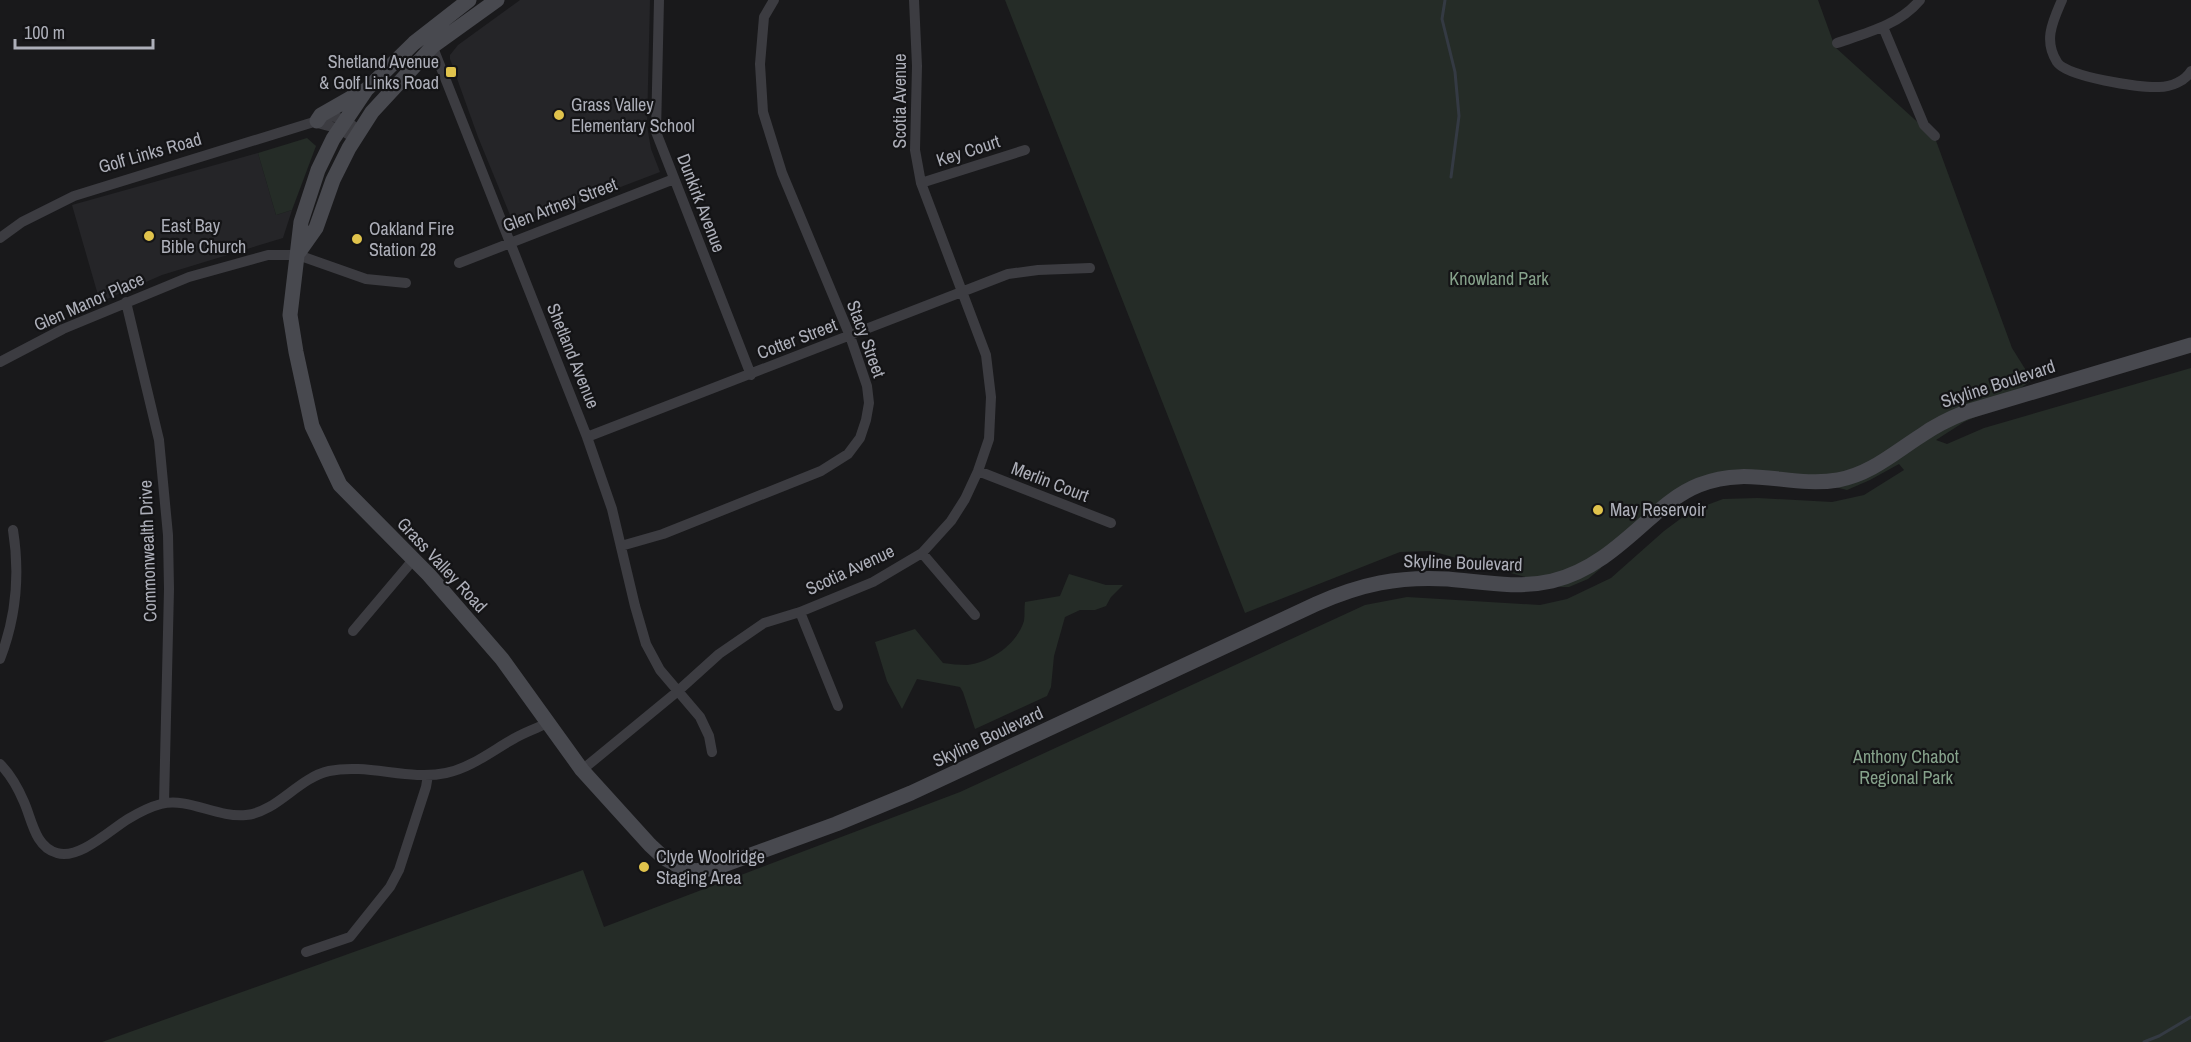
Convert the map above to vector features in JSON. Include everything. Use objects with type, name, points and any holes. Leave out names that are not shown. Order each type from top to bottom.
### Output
[{"type":"main road","points":[[357,134],[430,40],[469,0]]},
{"type":"main road","points":[[343,125],[366,90],[390,65],[497,0]]},
{"type":"main road","points":[[317,122],[321,115],[366,90]]},
{"type":"main road","name":"Grass Valley Road","points":[[343,125],[318,170],[307,201],[301,222],[292,284],[290,315],[312,426],[340,485],[413,560],[502,659],[582,770],[664,858]]},
{"type":"main road","name":"Grass Valley Road","points":[[298,255],[316,228],[333,180],[357,134]]},
{"type":"main road","name":"Skyline Boulevard","points":[[664,858],[684,869],[705,870],[873,809],[946,778],[1316,604],[1354,589],[1408,578],[1534,585],[1570,576],[1604,558],[1670,501],[1698,485],[1715,479],[1747,475],[1825,481],[1856,475],[1885,460],[1935,426],[1966,412],[2191,345]]},
{"type":"street","name":"Dunkirk Avenue","points":[[658,0],[657,132],[751,375]]},
{"type":"street","name":"Stacy Street","points":[[621,546],[663,534],[821,471],[848,454],[860,438],[866,420],[869,403],[867,386],[850,336],[782,173],[763,112],[760,64],[764,17],[774,0]]},
{"type":"street","name":"Scotia Avenue","points":[[582,770],[719,654],[764,623],[800,612],[873,582],[922,553],[951,520],[965,499],[978,471],[989,439],[991,397],[986,355],[921,183],[915,150],[917,66],[914,0]]},
{"type":"street","points":[[1837,43],[1883,27],[1911,12],[1920,0]]},
{"type":"street","points":[[2062,0],[2050,26],[2050,39],[2058,64],[2069,72],[2138,86],[2162,87],[2187,79],[2191,71]]},
{"type":"street","points":[[1883,27],[1924,125],[1935,136]]},
{"type":"street","name":"Shetland Avenue","points":[[430,40],[587,437],[612,509],[646,644],[660,670],[700,717],[709,736],[712,752]]},
{"type":"street","name":"Golf Links Road","points":[[0,238],[22,222],[74,196],[317,122],[322,118],[331,116],[343,125]]},
{"type":"street","points":[[343,125],[357,134]]},
{"type":"street","name":"Key Court","points":[[921,183],[1025,150]]},
{"type":"street","name":"Glen Artney Street","points":[[459,263],[674,179]]},
{"type":"street","name":"Glen Manor Place","points":[[0,362],[63,329],[189,276],[268,255],[298,255]]},
{"type":"street","points":[[298,255],[366,279],[406,283]]},
{"type":"street","name":"Cotter Street","points":[[587,437],[1008,274],[1038,270],[1090,268]]},
{"type":"street","name":"Commonwealth Drive","points":[[126,302],[159,440],[168,535],[169,589],[164,803]]},
{"type":"street","name":"Merlin Court","points":[[978,471],[1111,523]]},
{"type":"street","points":[[0,659],[8,637],[16,597],[18,556],[14,530]]},
{"type":"street","points":[[922,553],[975,615]]},
{"type":"street","points":[[352,631],[413,560]]},
{"type":"street","points":[[800,612],[838,706]]},
{"type":"street","points":[[0,764],[9,773],[24,801],[37,836],[46,848],[58,854],[70,854],[82,850],[127,819],[164,803],[185,805],[233,816],[249,815],[271,806],[308,779],[328,771],[360,768],[428,775],[447,773],[548,723]]},
{"type":"street","points":[[306,952],[350,937],[390,886],[399,870],[428,775]]},
{"type":"shaded area","name":"Grass Valley Elementary School","points":[[520,0],[650,0],[647,126],[651,149],[660,172],[521,225],[512,220],[478,137],[450,59],[450,55],[458,45]]},
{"type":"shaded area","points":[[258,153],[276,215],[292,210],[283,238],[162,275],[100,302],[72,205]]},
{"type":"green space","name":"Anthony Chabot Regional Park","points":[[1005,0],[1818,0],[1835,47],[1935,138],[2012,348],[2032,380],[1989,411],[1964,422],[1936,440],[1947,444],[1984,428],[2191,368],[2191,1042],[102,1042],[583,870],[604,927],[960,792],[1365,605],[1407,597],[1540,605],[1567,599],[1611,578],[1664,531],[1691,511],[1723,499],[1758,498],[1832,502],[1864,495],[1904,470],[1899,464],[1847,490],[1815,482],[1767,476],[1691,492],[1612,553],[1600,569],[1588,579],[1569,587],[1561,587],[1431,551],[1400,552],[1245,613]]},
{"type":"green space","points":[[307,138],[316,146],[292,210],[276,215],[258,153]]},
{"type":"green space","points":[[1069,574],[1106,585],[1123,585],[1106,606],[1095,610],[1080,610],[1065,617],[1054,656],[1051,687],[1047,696],[975,729],[960,687],[917,679],[902,709],[887,681],[875,642],[915,629],[943,663],[967,665],[985,660],[994,656],[1016,637],[1024,621],[1025,602],[1060,596]]},
{"type":"waterway","points":[[1445,0],[1442,19],[1455,72],[1459,116],[1451,177]]},
{"type":"waterway","points":[[2144,1042],[2191,1017]]},
{"type":"place","name":"Shetland Avenue & Golf Links Road","points":[[451,72]]},
{"type":"place","name":"Grass Valley Elementary School","points":[[559,115]]},
{"type":"place","name":"East Bay Bible Church","points":[[149,236]]},
{"type":"place","name":"Oakland Fire Station 28","points":[[357,239]]},
{"type":"place","name":"May Reservoir","points":[[1598,510]]},
{"type":"place","name":"Clyde Woolridge Staging Area","points":[[644,867]]},
{"type":"park label","name":"Knowland Park","points":[[1499,279]]}]
